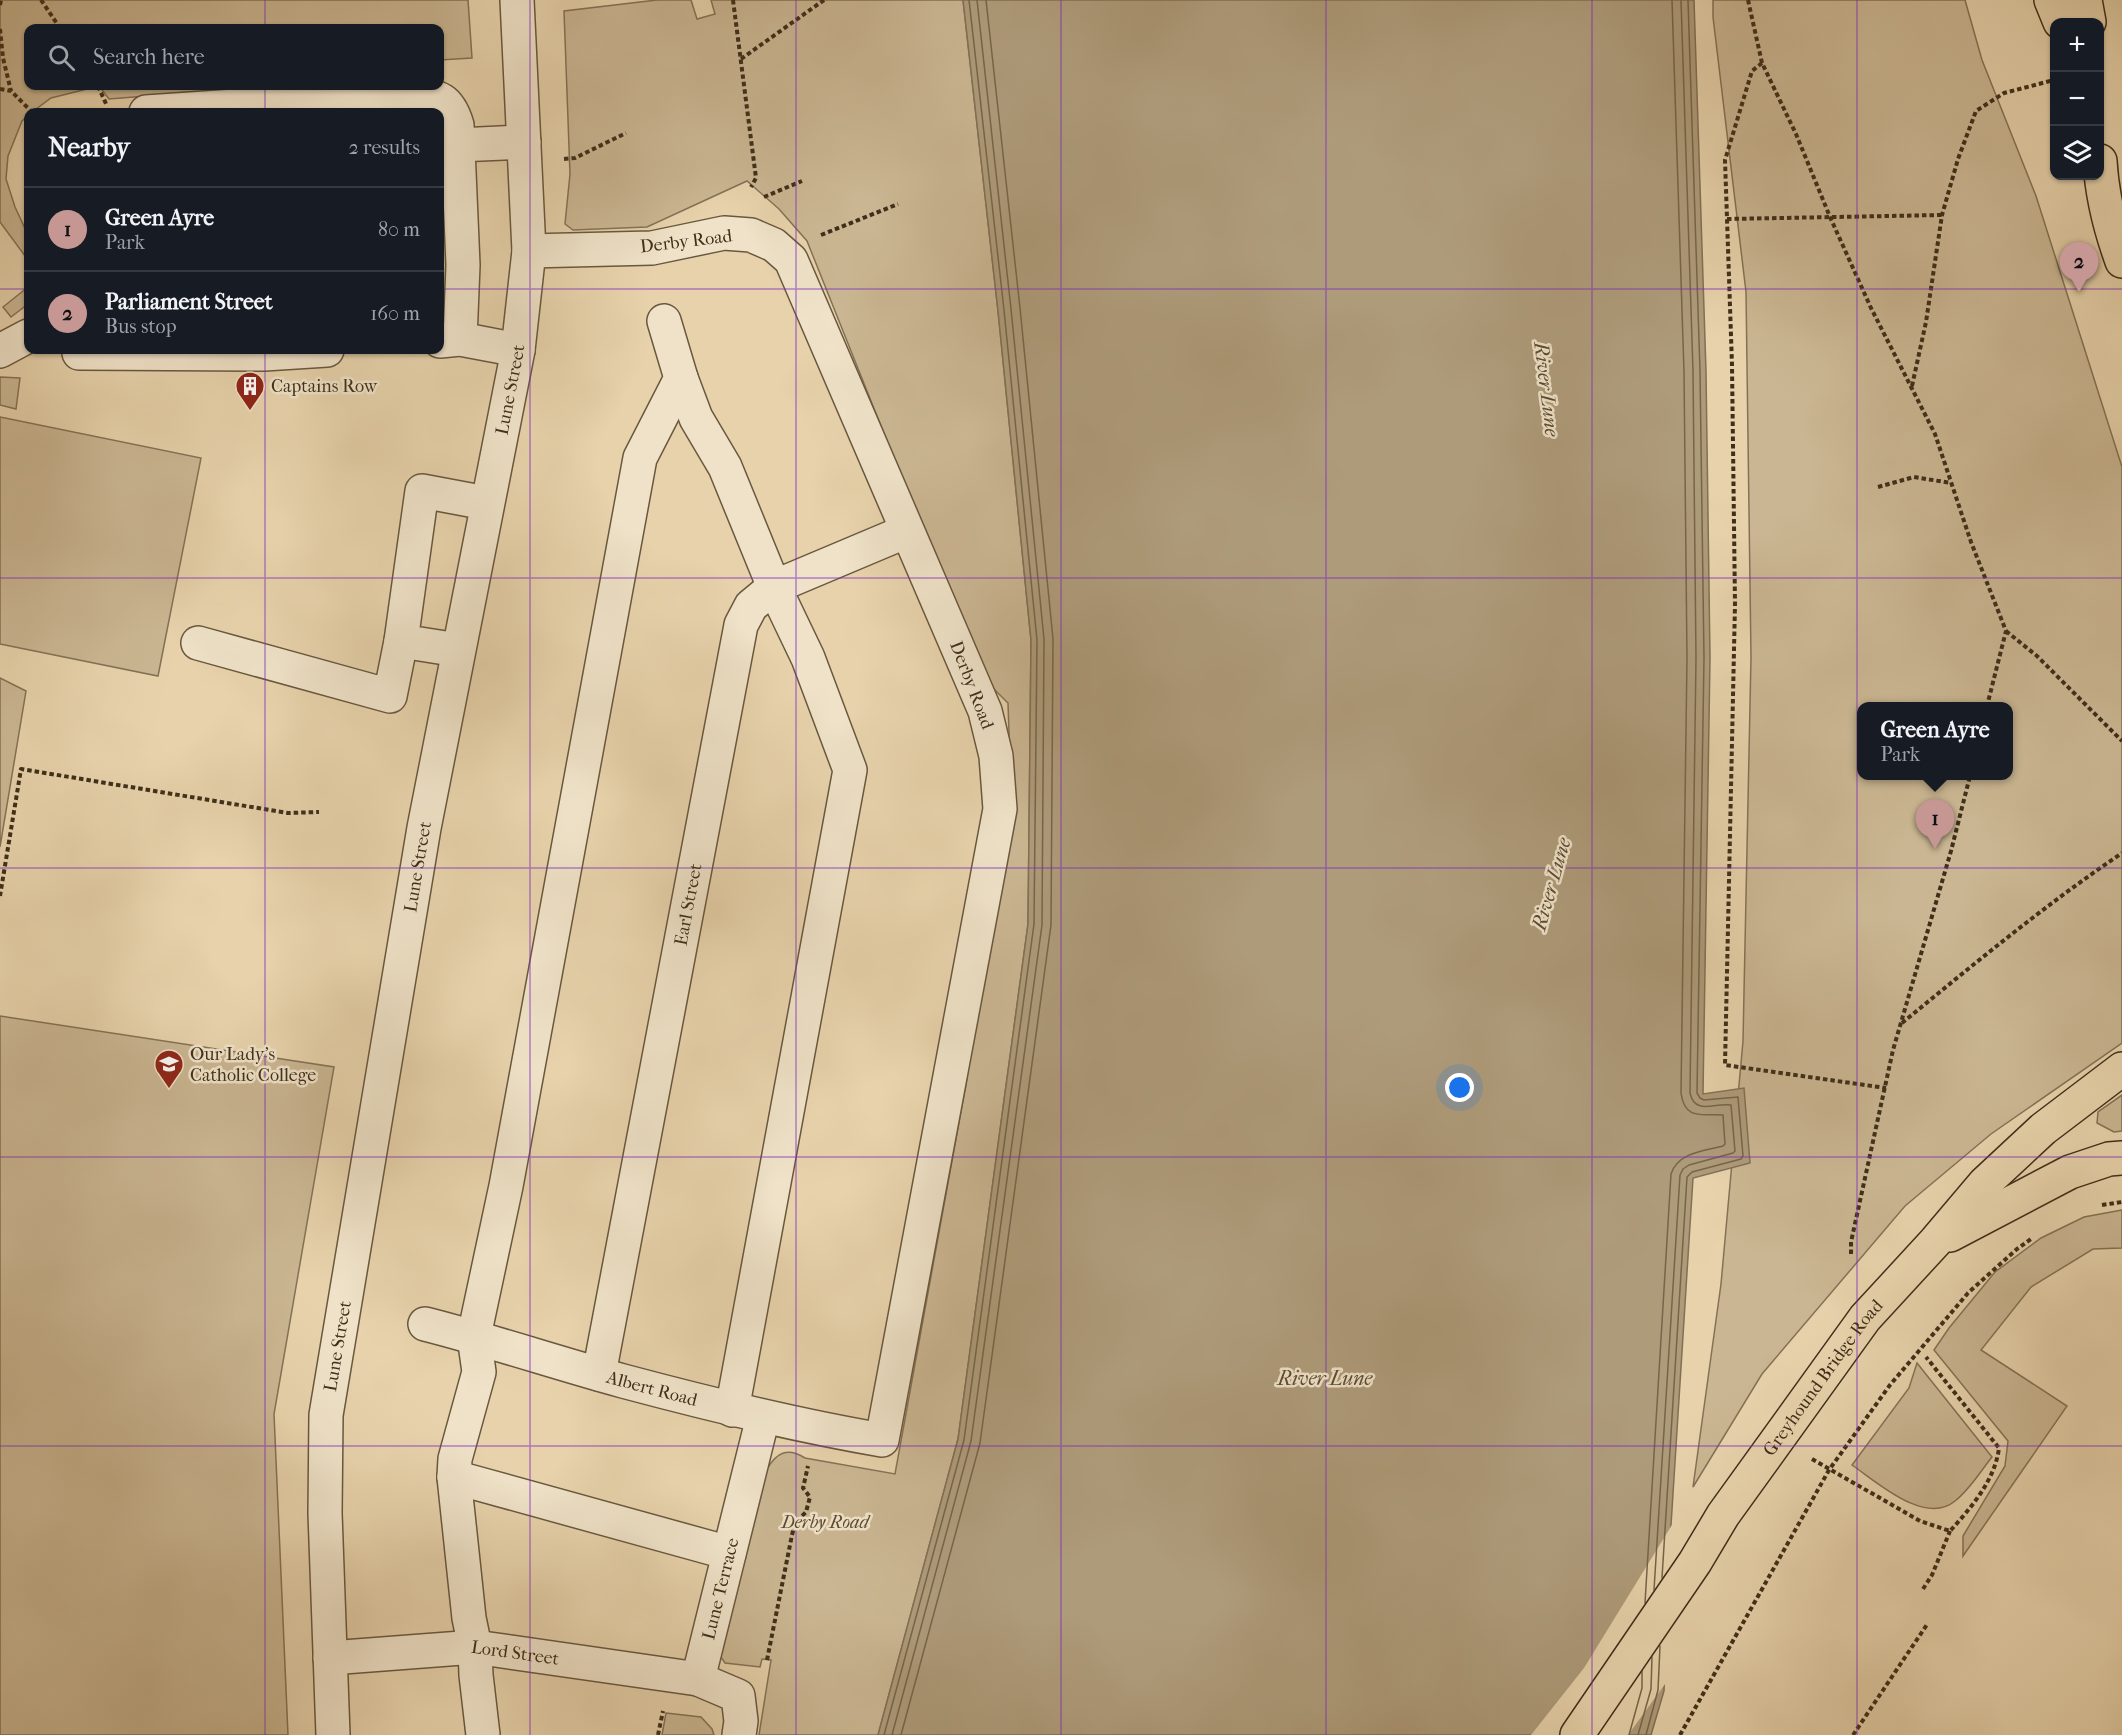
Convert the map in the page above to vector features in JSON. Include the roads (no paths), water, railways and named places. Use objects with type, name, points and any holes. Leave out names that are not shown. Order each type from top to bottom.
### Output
[{"type":"main road","points":[[2051,0],[2058,18]]},
{"type":"main road","points":[[2085,0],[2087,18]]},
{"type":"main road","points":[[2101,180],[2112,231],[2122,261]]},
{"type":"main road","name":"Greyhound Bridge Road","points":[[1576,1735],[1695,1562],[1723,1515],[1865,1318],[1935,1242],[1985,1183],[2043,1129],[2122,1069]]},
{"type":"main road","points":[[1935,1242],[2070,1172],[2109,1159],[2122,1158]]},
{"type":"street","name":"Lune Street","points":[[333,1735],[326,1513],[326,1415],[424,828],[486,503],[518,350],[529,251],[517,0]]},
{"type":"street","points":[[205,108],[413,94],[430,95],[443,100],[453,110],[458,135],[463,265],[450,340],[518,350]]},
{"type":"street","points":[[458,135],[524,152]]},
{"type":"street","name":"Derby Road","points":[[529,251],[652,248],[724,233],[752,235],[774,245],[791,260],[985,711],[996,756],[1000,809],[882,1440]]},
{"type":"street","points":[[664,321],[696,418],[725,468],[774,587],[808,658],[850,770],[732,1410]]},
{"type":"street","points":[[0,351],[24,338]]},
{"type":"street","points":[[483,1735],[475,1647],[469,1618],[454,1477],[455,1459],[479,1372],[474,1336],[506,1186],[640,458],[681,378]]},
{"type":"street","points":[[198,643],[390,696],[401,641],[422,491],[486,503]]},
{"type":"street","name":"Earl Street","points":[[599,1374],[741,625],[751,606],[774,587],[907,531]]},
{"type":"street","points":[[401,641],[458,650]]},
{"type":"street","name":"Albert Road","points":[[425,1324],[732,1410],[805,1427],[882,1440]]},
{"type":"street","name":"Lune Terrace","points":[[698,1679],[763,1417]]},
{"type":"street","points":[[454,1477],[729,1553]]},
{"type":"street","name":"Lord Street","points":[[330,1658],[475,1647],[698,1679]]},
{"type":"street","points":[[698,1679],[738,1696],[741,1721],[739,1735]]},
{"type":"water","name":"River Lune","points":[[963,0],[1694,0],[1706,371],[1710,658],[1703,1094],[1744,1088],[1750,1163],[1693,1178],[1669,1557],[1664,1691],[1651,1735],[878,1735],[958,1439],[1028,924],[1031,640],[998,311]]},
{"type":"place","name":"Parliament Street","points":[[2079,292]]},
{"type":"place","name":"Captains Row","points":[[250,412]]},
{"type":"place","name":"Green Ayre","points":[[1935,849]]},
{"type":"place","name":"Our Lady's Catholic College","points":[[169,1090]]}]
